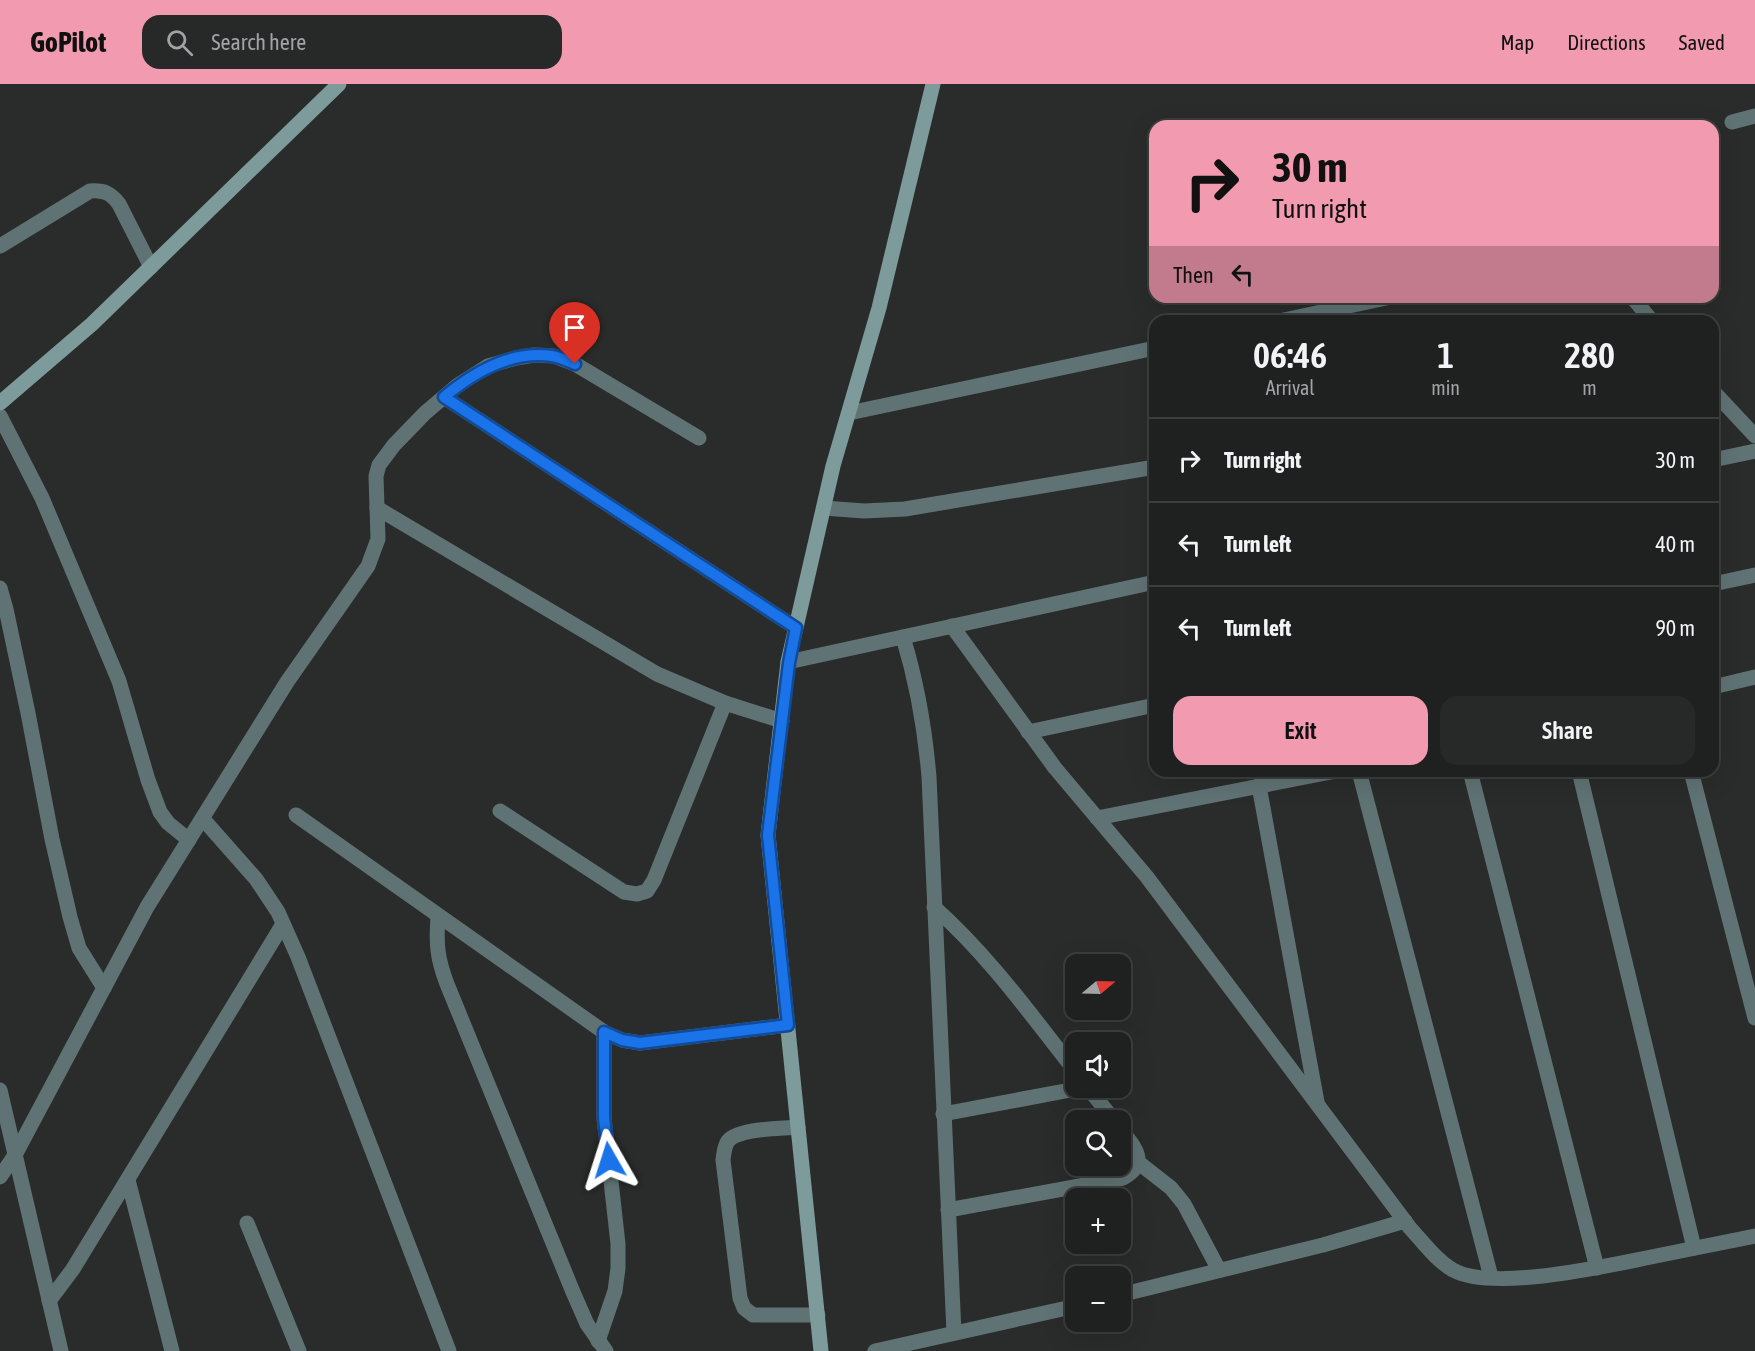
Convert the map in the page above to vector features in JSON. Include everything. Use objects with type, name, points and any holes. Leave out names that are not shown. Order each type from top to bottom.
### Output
[{"type":"main road","points":[[0,403],[92,324],[339,84]]},
{"type":"main road","points":[[821,1351],[768,835],[789,663],[796,628],[833,466],[879,308],[933,84]]},
{"type":"street","points":[[1732,122],[1755,116]]},
{"type":"street","points":[[0,246],[90,191],[104,190],[119,204],[151,267]]},
{"type":"street","points":[[1307,315],[1363,303]]},
{"type":"street","points":[[1637,303],[1647,315]]},
{"type":"street","points":[[849,414],[1149,349]]},
{"type":"street","points":[[0,1177],[15,1155],[147,908],[287,682],[368,566],[378,539],[376,476],[379,465],[394,445],[458,385],[488,366],[534,355],[554,356],[575,364],[699,438]]},
{"type":"street","points":[[444,397],[796,628]]},
{"type":"street","points":[[1719,397],[1755,436]]},
{"type":"street","points":[[0,416],[42,498],[119,681],[148,780],[160,812],[168,823],[189,840]]},
{"type":"street","points":[[1719,459],[1755,451]]},
{"type":"street","points":[[824,508],[864,511],[905,508],[1149,468]]},
{"type":"street","points":[[377,508],[657,674],[725,703],[782,721]]},
{"type":"street","points":[[1719,583],[1755,577]]},
{"type":"street","points":[[789,663],[1149,583]]},
{"type":"street","points":[[0,588],[70,917],[79,948],[104,988]]},
{"type":"street","points":[[952,627],[1055,768],[1147,877],[1405,1221],[1438,1259],[1454,1270],[1473,1275],[1506,1278],[1559,1274],[1597,1268],[1755,1236]]},
{"type":"street","points":[[903,637],[912,668],[926,751],[931,811],[954,1333]]},
{"type":"street","points":[[1719,686],[1755,677]]},
{"type":"street","points":[[500,811],[624,892],[636,894],[646,891],[654,880],[725,703]]},
{"type":"street","points":[[1028,732],[1149,706]]},
{"type":"street","points":[[1097,818],[1305,777]]},
{"type":"street","points":[[1361,777],[1491,1277]]},
{"type":"street","points":[[1472,777],[1597,1268]]},
{"type":"street","points":[[1580,777],[1694,1248]]},
{"type":"street","points":[[1693,777],[1755,1018]]},
{"type":"street","points":[[1258,786],[1318,1105]]},
{"type":"street","points":[[296,815],[604,1032],[622,1040],[640,1043],[788,1025]]},
{"type":"street","points":[[203,819],[256,879],[284,924],[449,1351]]},
{"type":"street","points":[[934,907],[986,958],[1065,1058]]},
{"type":"street","points":[[438,917],[436,944],[447,984],[573,1292],[587,1324],[602,1346]]},
{"type":"street","points":[[49,1301],[73,1269],[284,924]]},
{"type":"street","points":[[602,1346],[618,1268],[618,1244],[604,1118],[604,1032]]},
{"type":"street","points":[[0,1090],[61,1351]]},
{"type":"street","points":[[943,1114],[1065,1091]]},
{"type":"street","points":[[1096,1098],[1106,1110]]},
{"type":"street","points":[[798,1127],[740,1133],[729,1140],[724,1149],[723,1160],[740,1298],[744,1308],[753,1315],[818,1315]]},
{"type":"street","points":[[948,1210],[1123,1178],[1134,1172],[1139,1163],[1137,1153],[1131,1145]]},
{"type":"street","points":[[1139,1163],[1171,1188],[1184,1204],[1219,1270]]},
{"type":"street","points":[[128,1180],[172,1351]]},
{"type":"street","points":[[1131,1292],[1323,1245],[1405,1221]]},
{"type":"street","points":[[247,1223],[299,1351]]},
{"type":"street","points":[[875,1351],[1065,1308]]},
{"type":"route","points":[[575,364],[554,356],[534,355],[516,358],[488,366],[444,397],[796,628],[789,663],[768,835],[788,1025],[640,1043],[622,1040],[604,1032],[604,1118],[609,1160]]}]
